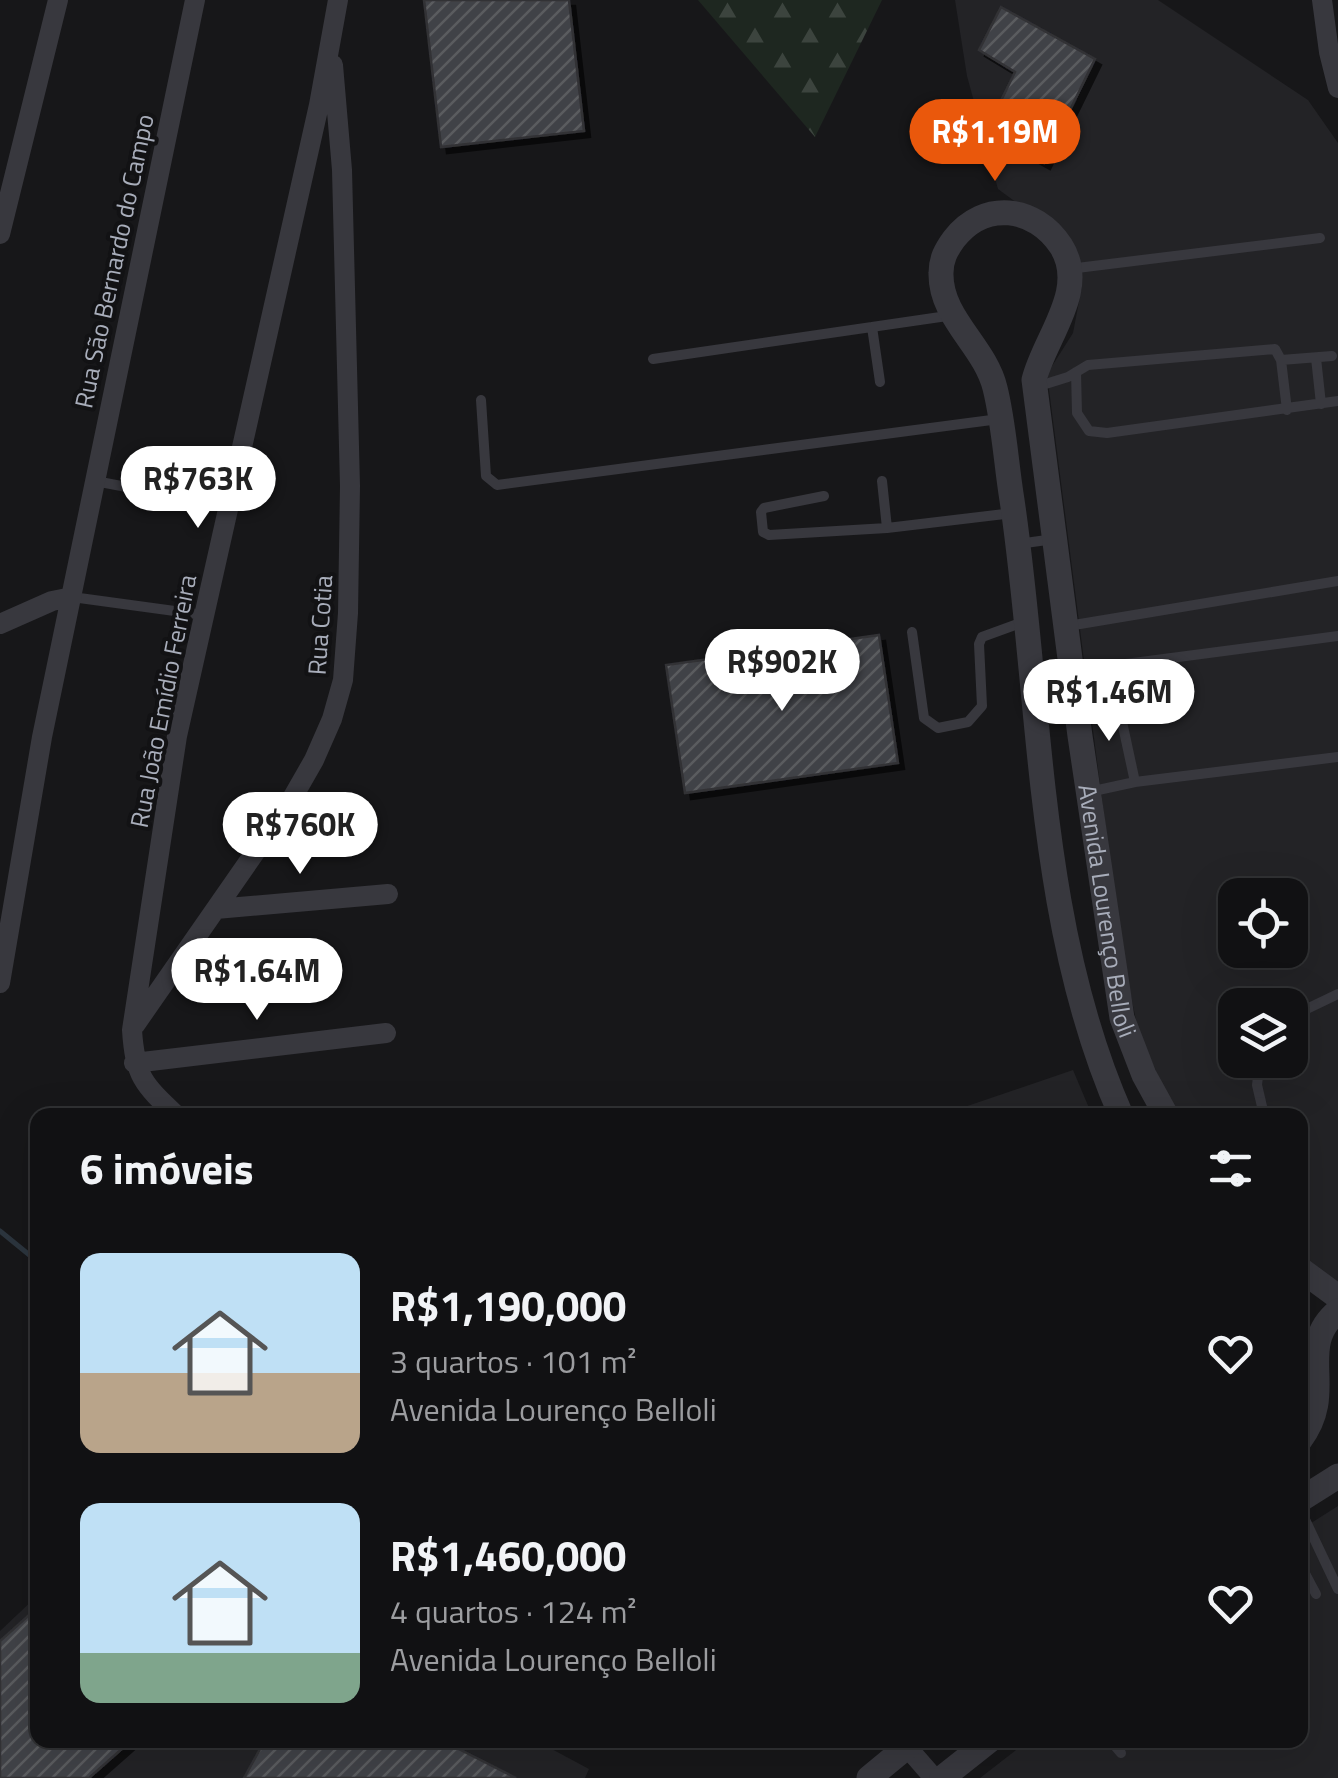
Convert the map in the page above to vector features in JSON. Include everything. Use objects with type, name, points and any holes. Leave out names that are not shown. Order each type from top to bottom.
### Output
[{"type":"street","name":"Rua São Bernardo do Campo","points":[[0,982],[42,737],[194,0]]},
{"type":"street","name":"Rua João Emídio Ferreira","points":[[134,1064],[132,1030],[177,736],[319,105],[338,0]]},
{"type":"street","points":[[1322,0],[1338,88]]},
{"type":"street","points":[[0,234],[55,3]]},
{"type":"street","name":"Rua Cotia","points":[[132,1030],[253,858],[314,760],[332,720],[342,680],[348,613],[349,434],[342,170],[330,43]]},
{"type":"street","name":"Avenida Lourenço Belloli","points":[[1118,1108],[1082,1014],[1052,852],[1018,544],[995,386],[943,296],[944,252],[961,230],[976,218],[993,212],[1012,212],[1053,234],[1066,254],[1069,269],[1068,299],[1038,364],[1035,387],[1122,1018],[1162,1108]]},
{"type":"street","points":[[0,624],[52,601],[72,597]]},
{"type":"street","points":[[216,910],[388,894]]},
{"type":"street","points":[[169,1108],[134,1064],[386,1033]]},
{"type":"street","points":[[1308,1275],[1338,1297]]},
{"type":"street","points":[[1308,1431],[1318,1419],[1332,1377],[1319,1339],[1328,1319],[1338,1311]]},
{"type":"street","points":[[1308,1357],[1332,1377]]},
{"type":"street","points":[[1308,1495],[1338,1476]]},
{"type":"street","points":[[872,1777],[905,1748]]},
{"type":"street","points":[[914,1748],[934,1778]]},
{"type":"street","points":[[942,1778],[980,1748]]},
{"type":"lane","points":[[1069,269],[1320,238]]},
{"type":"lane","points":[[653,359],[954,315]]},
{"type":"lane","points":[[872,327],[880,382]]},
{"type":"lane","points":[[1035,387],[1088,365],[1275,349],[1281,360],[1287,410]]},
{"type":"lane","points":[[1281,360],[1332,356]]},
{"type":"lane","points":[[1316,358],[1322,404]]},
{"type":"lane","points":[[1076,372],[1077,413],[1090,431],[1107,432],[1338,401]]},
{"type":"lane","points":[[481,400],[486,476],[497,485],[1000,419]]},
{"type":"lane","points":[[882,480],[887,528]]},
{"type":"lane","points":[[95,481],[158,493],[194,486],[234,486]]},
{"type":"lane","points":[[824,496],[764,508],[763,532],[887,528],[1014,513]]},
{"type":"lane","points":[[1018,544],[1055,539]]},
{"type":"lane","points":[[1067,626],[1338,581]]},
{"type":"lane","points":[[72,597],[205,615]]},
{"type":"lane","points":[[912,632],[924,718],[938,728],[968,722],[982,706],[982,637],[1026,621]]},
{"type":"lane","points":[[1072,670],[1338,636]]},
{"type":"lane","points":[[1121,716],[1135,782]]},
{"type":"lane","points":[[1088,792],[1135,782],[1338,757]]},
{"type":"lane","points":[[1308,1008],[1338,994]]},
{"type":"lane","points":[[1258,1078],[1262,1108]]},
{"type":"lane","points":[[1308,1526],[1338,1589]]},
{"type":"lane","points":[[1308,1579],[1316,1594]]},
{"type":"lane","points":[[1116,1748],[1121,1754]]},
{"type":"shaded area","points":[[955,0],[1158,0],[1308,100],[1338,143],[1338,1288],[1308,1267],[1308,1108],[1173,1108],[1139,1034],[1122,954],[1047,374],[1073,333],[1082,286],[1066,239],[998,189],[967,76]]},
{"type":"shaded area","points":[[1073,1070],[1089,1108],[962,1108]]},
{"type":"shaded area","points":[[1338,1506],[1338,1778],[980,1778],[1019,1748],[1308,1748],[1308,1525]]},
{"type":"shaded area","points":[[30,1603],[30,1748],[550,1748],[589,1769],[585,1778],[0,1778],[0,1631]]},
{"type":"green space","points":[[698,0],[882,0],[815,137]]},
{"type":"building","points":[[424,0],[569,0],[584,131],[441,147]]},
{"type":"building","points":[[1001,7],[1095,59],[1044,163],[1015,147],[1020,136],[994,115],[1015,72],[979,50]]},
{"type":"building","points":[[879,635],[898,763],[685,793],[666,665]]},
{"type":"building","points":[[30,1614],[30,1748],[123,1748],[89,1778],[0,1778],[0,1641]]},
{"type":"building","points":[[261,1748],[457,1748],[516,1778],[244,1778]]},
{"type":"waterway","points":[[0,1231],[30,1255]]}]
